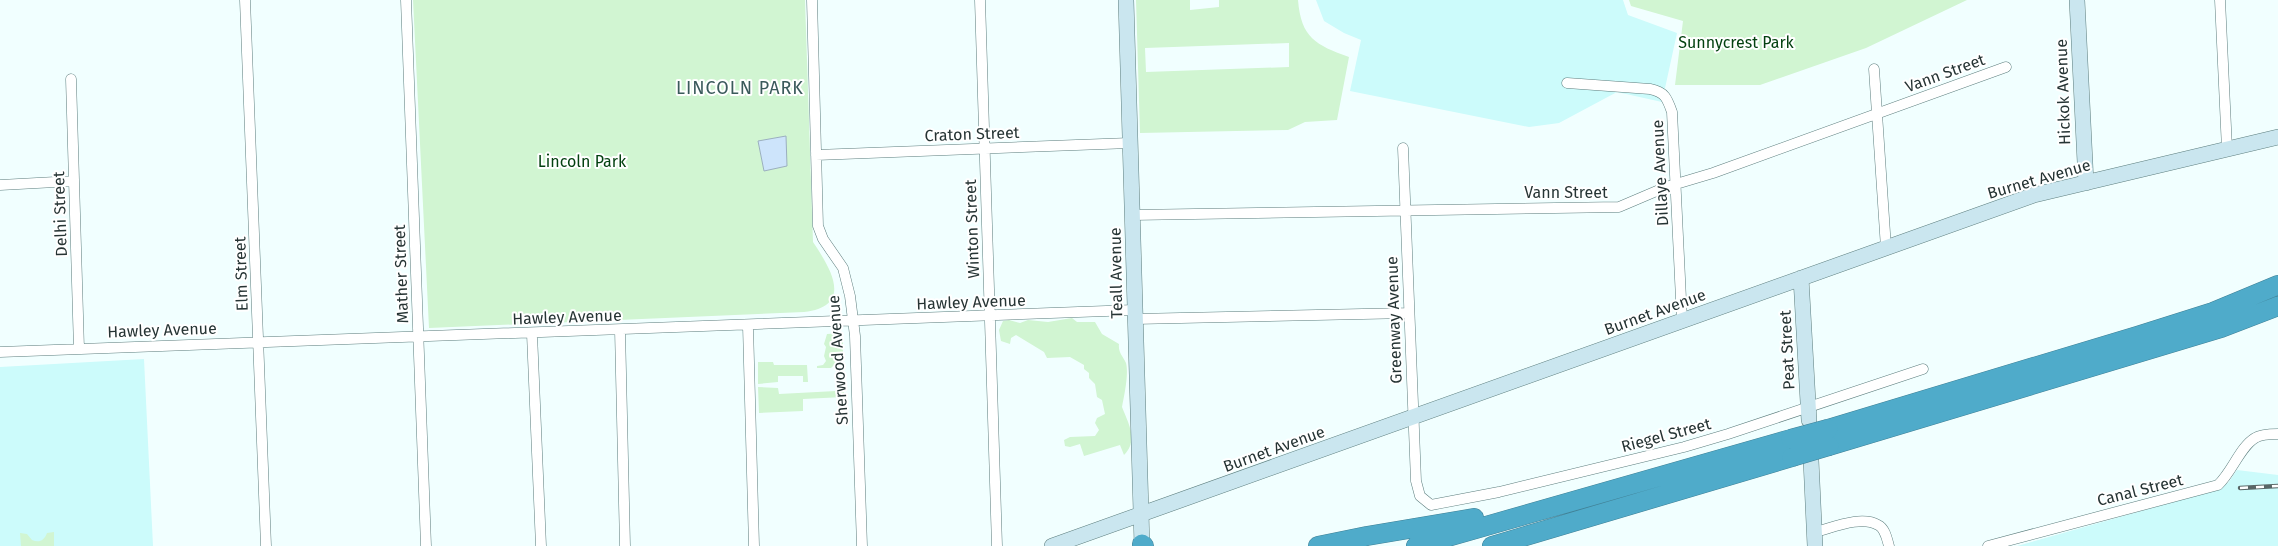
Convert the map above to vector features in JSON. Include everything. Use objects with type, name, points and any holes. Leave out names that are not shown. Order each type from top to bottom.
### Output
[{"type":"highway","points":[[1828,438],[2213,312],[2278,285]]},
{"type":"highway","points":[[1416,546],[1552,506],[1828,438],[2221,328],[2278,306]]},
{"type":"highway","points":[[1502,546],[1792,448]]},
{"type":"highway","points":[[1318,546],[1552,506]]},
{"type":"highway","points":[[1492,546],[1531,535]]},
{"type":"street","name":"Elm Street","points":[[245,0],[266,546]]},
{"type":"street","name":"Mather Street","points":[[406,0],[426,546]]},
{"type":"street","name":"Sherwood Avenue","points":[[812,0],[818,226],[823,239],[846,275],[853,322],[862,546]]},
{"type":"street","name":"Winton Street","points":[[980,0],[997,546]]},
{"type":"street","name":"Teall Avenue","points":[[1126,0],[1134,315],[1143,545]]},
{"type":"street","name":"Hickok Avenue","points":[[2077,0],[2086,183]]},
{"type":"street","points":[[2220,0],[2227,149]]},
{"type":"street","name":"Vann Street","points":[[1132,215],[1619,206],[2006,67]]},
{"type":"street","points":[[1874,69],[1886,248]]},
{"type":"street","name":"Delhi Street","points":[[71,79],[79,349]]},
{"type":"street","name":"Dillaye Avenue","points":[[1567,83],[1650,90],[1665,94],[1672,112],[1682,320]]},
{"type":"street","name":"Burnet Avenue","points":[[1052,546],[2034,195],[2278,137]]},
{"type":"street","name":"Craton Street","points":[[816,155],[1130,143]]},
{"type":"street","name":"Greenway Avenue","points":[[1403,148],[1413,418],[1418,491]]},
{"type":"street","points":[[0,185],[74,181]]},
{"type":"street","name":"Peat Street","points":[[1801,278],[1808,414]]},
{"type":"street","name":"Hawley Avenue","points":[[0,352],[259,341],[418,338],[990,316],[1409,313]]},
{"type":"street","points":[[748,326],[754,546]]},
{"type":"street","points":[[620,330],[625,546]]},
{"type":"street","points":[[532,334],[541,546]]},
{"type":"street","name":"Riegel Street","points":[[1418,491],[1426,502],[1431,505],[1444,504],[1684,447],[1808,414],[1923,368]]},
{"type":"street","name":"Canal Street","points":[[1988,546],[2218,485],[2226,478],[2248,444],[2256,437],[2278,434]]},
{"type":"street","points":[[1811,460],[1815,539],[1849,523],[1865,522],[1878,525],[1884,530],[1889,546]]},
{"type":"shaded area","points":[[1316,0],[1623,0],[1628,15],[1677,33],[1662,102],[1617,92],[1559,123],[1529,127],[1350,91],[1361,40],[1344,33],[1324,21]]},
{"type":"shaded area","points":[[786,136],[787,166],[764,171],[758,141]]},
{"type":"shaded area","points":[[144,359],[153,546],[0,546],[0,367]]},
{"type":"shaded area","points":[[2237,470],[2278,475],[2278,546],[2017,546],[2198,495],[2228,483]]},
{"type":"green space","name":"Lincoln Park","points":[[413,0],[805,0],[813,242],[826,263],[834,285],[834,294],[829,302],[819,308],[804,312],[429,328]]},
{"type":"green space","points":[[1136,0],[1190,0],[1190,10],[1219,7],[1219,0],[1298,0],[1303,23],[1312,38],[1319,44],[1349,57],[1337,120],[1305,122],[1288,130],[1140,133]],"holes":[[[1289,43],[1289,67],[1146,72],[1145,48]]]},
{"type":"green space","name":"Sunnycrest Park","points":[[1629,0],[1967,0],[1866,48],[1760,85],[1675,85],[1683,21],[1631,6]]},
{"type":"green space","points":[[1072,318],[1077,322],[1095,322],[1102,334],[1119,344],[1120,352],[1127,368],[1122,407],[1132,437],[1131,443],[1124,455],[1120,445],[1084,456],[1080,444],[1070,447],[1065,446],[1064,440],[1070,437],[1095,436],[1099,430],[1095,423],[1097,418],[1105,414],[1102,400],[1097,397],[1095,384],[1089,378],[1089,373],[1084,369],[1084,365],[1070,357],[1047,358],[1044,352],[1016,335],[1011,338],[1010,344],[1001,341],[999,330],[1003,321],[1009,320],[1020,323],[1028,320],[1048,322]]},
{"type":"green space","points":[[843,333],[843,356],[831,368],[817,368],[817,366],[823,365],[826,361],[824,356],[826,347],[824,344],[827,334]]},
{"type":"green space","points":[[758,362],[773,362],[774,365],[807,365],[808,382],[803,382],[803,376],[778,376],[778,382],[758,384]]},
{"type":"green space","points":[[844,367],[844,397],[803,399],[803,411],[759,413],[758,387],[778,388],[779,394],[836,391],[836,373],[840,368]]},
{"type":"green space","points":[[54,532],[54,546],[21,546],[20,533],[27,534],[32,540],[41,541],[47,533]]},
{"type":"railway","points":[[2240,488],[2278,486]]},
{"type":"district","name":"LINCOLN PARK","points":[[740,88]]}]
